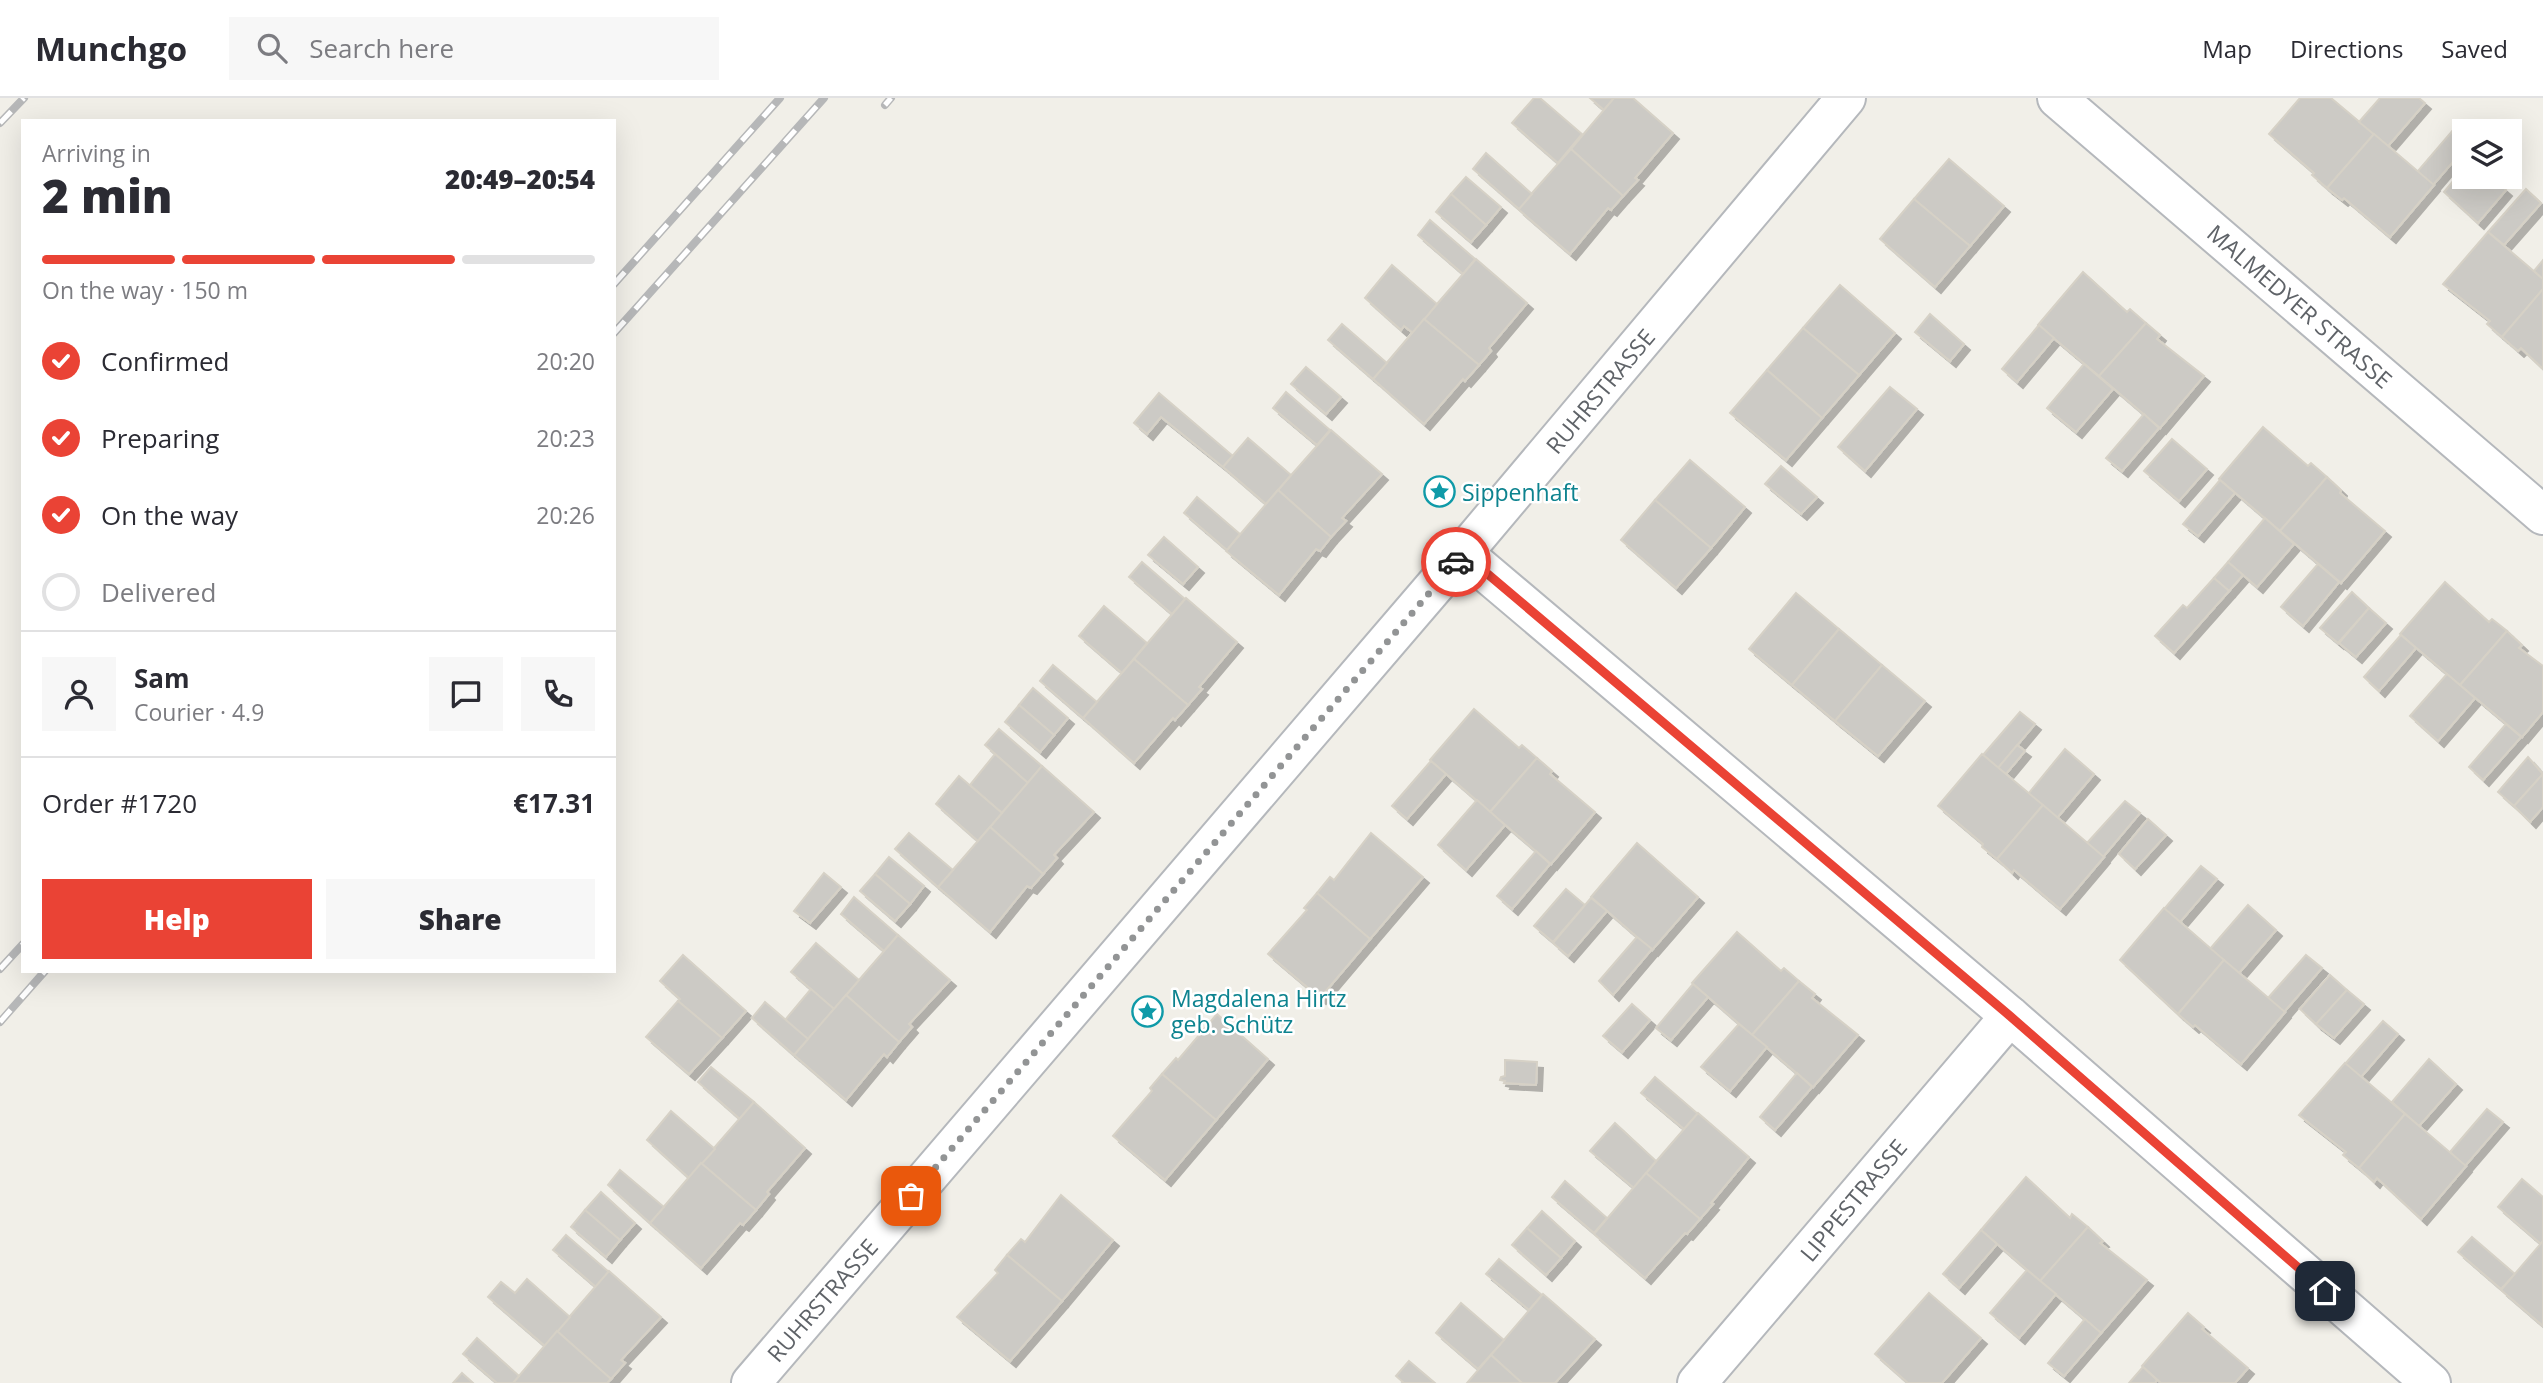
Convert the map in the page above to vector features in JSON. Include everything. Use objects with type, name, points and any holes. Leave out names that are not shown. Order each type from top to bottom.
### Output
[{"type":"street","name":"RUHRSTRASSE","points":[[751,1383],[1464,554],[1846,98]]},
{"type":"street","name":"MALMEDYER STRASSE","points":[[2057,98],[2543,515]]},
{"type":"street","points":[[1464,554],[2010,1016],[2431,1383]]},
{"type":"street","name":"LIPPESTRASSE","points":[[1697,1383],[2010,1016]]},
{"type":"building","points":[[1534,98],[1540,98],[1582,134],[1558,163],[1512,123]]},
{"type":"building","points":[[1590,98],[1614,98],[1604,110]]},
{"type":"building","points":[[1614,98],[1633,98],[1673,133],[1623,196],[1571,149]]},
{"type":"building","points":[[2300,98],[2331,98],[2374,134],[2327,188],[2312,175],[2314,173],[2269,134]]},
{"type":"building","points":[[2380,98],[2419,98],[2425,103],[2388,146],[2359,122]]},
{"type":"building","points":[[2452,131],[2452,163],[2433,185],[2417,172]]},
{"type":"building","points":[[2374,134],[2434,185],[2390,237],[2344,198],[2342,200],[2327,188]]},
{"type":"building","points":[[1571,149],[1623,196],[1611,210],[1608,208],[1570,254],[1518,209]]},
{"type":"building","points":[[1486,153],[1532,194],[1519,209],[1473,169]]},
{"type":"building","points":[[1949,159],[2004,206],[1970,246],[1914,199]]},
{"type":"building","points":[[1466,177],[1501,207],[1486,225],[1451,194]]},
{"type":"building","points":[[2452,182],[2452,189],[2506,190],[2478,223],[2444,192]]},
{"type":"building","points":[[2526,189],[2541,203],[2504,245],[2488,232]]},
{"type":"building","points":[[1451,194],[1486,225],[1471,242],[1436,212]]},
{"type":"building","points":[[1914,199],[1970,246],[1935,287],[1880,239]]},
{"type":"building","points":[[1430,220],[1475,259],[1463,274],[1418,235]]},
{"type":"building","points":[[2488,232],[2543,279],[2543,289],[2502,337],[2487,324],[2490,321],[2443,284]]},
{"type":"building","points":[[1476,259],[1527,303],[1489,348],[1491,351],[1479,365],[1424,319]]},
{"type":"building","points":[[2543,260],[2543,279],[2534,271]]},
{"type":"building","points":[[1392,265],[1437,304],[1413,333],[1404,326],[1401,330],[1365,298]]},
{"type":"building","points":[[2083,272],[2127,312],[2130,309],[2146,323],[2099,376],[2038,325]]},
{"type":"building","points":[[1840,285],[1895,333],[1859,375],[1803,328]]},
{"type":"building","points":[[2543,289],[2543,369],[2521,348],[2518,351],[2502,337]]},
{"type":"building","points":[[1930,314],[1964,344],[1950,361],[1915,332]]},
{"type":"building","points":[[1424,319],[1479,365],[1465,381],[1463,379],[1424,424],[1373,379]]},
{"type":"building","points":[[2146,323],[2160,335],[2157,339],[2204,376],[2160,428],[2099,376]]},
{"type":"building","points":[[1342,324],[1387,363],[1373,379],[1328,340]]},
{"type":"building","points":[[2039,325],[2054,338],[2017,382],[2002,369]]},
{"type":"building","points":[[1803,328],[1859,375],[1822,418],[1767,370]]},
{"type":"building","points":[[2084,364],[2113,389],[2076,432],[2047,408]]},
{"type":"building","points":[[1306,367],[1341,397],[1326,414],[1291,384]]},
{"type":"building","points":[[1767,370],[1822,418],[1786,460],[1730,413]]},
{"type":"building","points":[[1890,387],[1917,409],[1865,471],[1838,447]]},
{"type":"building","points":[[1286,392],[1330,430],[1317,445],[1273,408]]},
{"type":"building","points":[[1159,393],[1233,456],[1223,467],[1161,417],[1147,434],[1134,423]]},
{"type":"building","points":[[2144,414],[2159,428],[2122,471],[2106,458]]},
{"type":"building","points":[[2263,427],[2308,466],[2311,463],[2327,477],[2280,531],[2219,479]]},
{"type":"building","points":[[1331,430],[1382,474],[1342,518],[1346,521],[1331,537],[1278,490]]},
{"type":"building","points":[[1248,438],[1291,475],[1266,504],[1223,467]]},
{"type":"building","points":[[2172,439],[2207,469],[2179,501],[2144,471]]},
{"type":"building","points":[[1690,460],[1745,507],[1711,548],[1655,500]]},
{"type":"building","points":[[1781,466],[1817,497],[1801,514],[1765,484]]},
{"type":"building","points":[[2327,477],[2341,490],[2340,493],[2385,531],[2341,583],[2280,531]]},
{"type":"building","points":[[2220,480],[2235,493],[2198,536],[2183,524]]},
{"type":"building","points":[[1278,490],[1331,537],[1320,551],[1316,549],[1279,595],[1226,551]]},
{"type":"building","points":[[1197,497],[1240,534],[1227,550],[1184,513]]},
{"type":"building","points":[[1655,500],[1711,548],[1676,588],[1621,540]]},
{"type":"building","points":[[2265,518],[2294,544],[2257,587],[2228,562]]},
{"type":"building","points":[[1164,537],[1198,567],[1183,584],[1148,555]]},
{"type":"building","points":[[1142,562],[1185,599],[1172,614],[1129,577]]},
{"type":"building","points":[[2228,562],[2243,575],[2229,591],[2214,578]]},
{"type":"building","points":[[2318,564],[2339,582],[2303,626],[2281,607]]},
{"type":"building","points":[[2214,578],[2229,591],[2174,653],[2155,636],[2183,605],[2187,608]]},
{"type":"building","points":[[2445,582],[2489,622],[2492,619],[2507,631],[2460,685],[2400,634]]},
{"type":"building","points":[[2352,592],[2369,608],[2338,643],[2320,628]]},
{"type":"building","points":[[1796,593],[1839,629],[1792,685],[1749,649]]},
{"type":"building","points":[[1186,598],[1237,642],[1199,687],[1202,689],[1188,705],[1134,659]]},
{"type":"building","points":[[1104,606],[1147,643],[1122,673],[1079,636]]},
{"type":"building","points":[[2369,608],[2386,623],[2356,657],[2339,643]]},
{"type":"building","points":[[1839,629],[1882,665],[1835,721],[1792,685]]},
{"type":"building","points":[[2507,631],[2522,645],[2519,648],[2543,666],[2543,712],[2522,737],[2460,685]]},
{"type":"building","points":[[2401,635],[2416,648],[2379,691],[2364,677]]},
{"type":"building","points":[[1134,659],[1188,705],[1175,720],[1173,718],[1134,763],[1083,718]]},
{"type":"building","points":[[1053,665],[1097,702],[1083,718],[1040,681]]},
{"type":"building","points":[[1882,665],[1925,701],[1878,756],[1835,721]]},
{"type":"building","points":[[2447,674],[2475,698],[2438,741],[2410,716]]},
{"type":"building","points":[[1033,688],[1068,718],[1054,735],[1019,705]]},
{"type":"building","points":[[1019,705],[1054,735],[1040,752],[1005,722]]},
{"type":"building","points":[[1474,709],[1519,748],[1522,745],[1537,758],[1490,812],[1430,760]]},
{"type":"building","points":[[2020,712],[2035,724],[1998,768],[1983,755]]},
{"type":"building","points":[[2506,724],[2521,737],[2483,780],[2469,767]]},
{"type":"building","points":[[999,729],[1042,766],[1028,783],[985,745]]},
{"type":"building","points":[[2017,745],[2025,751],[2006,774],[1998,768]]},
{"type":"building","points":[[2065,749],[2094,774],[2057,818],[2028,794]]},
{"type":"building","points":[[995,754],[1028,783],[1002,813],[970,785]]},
{"type":"building","points":[[1982,754],[2043,805],[1997,859],[1938,806]]},
{"type":"building","points":[[2528,757],[2543,774],[2514,806],[2498,792]]},
{"type":"building","points":[[1537,758],[1552,771],[1550,774],[1595,812],[1551,864],[1490,812]]},
{"type":"building","points":[[1431,761],[1446,774],[1407,819],[1392,806]]},
{"type":"building","points":[[1042,766],[1094,812],[1054,855],[1057,858],[1043,874],[990,827]]},
{"type":"building","points":[[2543,774],[2543,807],[2530,822],[2514,806]]},
{"type":"building","points":[[959,776],[1002,813],[978,841],[936,804]]},
{"type":"building","points":[[1477,800],[1505,825],[1466,870],[1438,845]]},
{"type":"building","points":[[2125,801],[2140,813],[2103,857],[2087,843]]},
{"type":"building","points":[[2043,805],[2104,857],[2060,909],[1997,859]]},
{"type":"building","points":[[2148,819],[2166,835],[2135,869],[2119,854]]},
{"type":"building","points":[[990,827],[1043,874],[1031,888],[1027,886],[990,932],[938,887]]},
{"type":"building","points":[[909,833],[953,870],[938,887],[895,849]]},
{"type":"building","points":[[1371,833],[1423,877],[1370,939],[1317,893],[1330,877],[1334,880]]},
{"type":"building","points":[[1637,843],[1698,897],[1652,950],[1591,897]]},
{"type":"building","points":[[1536,851],[1550,864],[1512,909],[1497,896]]},
{"type":"building","points":[[889,857],[924,886],[910,904],[875,874]]},
{"type":"building","points":[[2201,866],[2217,879],[2180,922],[2164,909]]},
{"type":"building","points":[[824,873],[841,887],[810,923],[794,911]]},
{"type":"building","points":[[875,874],[910,904],[895,921],[860,891]]},
{"type":"building","points":[[1566,889],[1585,905],[1553,942],[1534,926]]},
{"type":"building","points":[[1317,893],[1370,939],[1320,998],[1268,954],[1307,910],[1304,908]]},
{"type":"building","points":[[854,897],[898,935],[884,951],[841,914]]},
{"type":"building","points":[[1591,898],[1607,911],[1568,956],[1553,943]]},
{"type":"building","points":[[2248,905],[2276,930],[2239,973],[2210,949]]},
{"type":"building","points":[[2164,908],[2224,960],[2178,1014],[2120,960]]},
{"type":"building","points":[[1737,932],[1781,971],[1784,968],[1799,981],[1752,1035],[1692,983]]},
{"type":"building","points":[[898,935],[950,980],[909,1024],[912,1027],[899,1042],[846,995]]},
{"type":"building","points":[[1637,937],[1652,949],[1613,995],[1599,981]]},
{"type":"building","points":[[816,943],[859,980],[834,1009],[791,972]]},
{"type":"building","points":[[683,955],[746,1011],[722,1038],[678,1001],[680,999],[660,981]]},
{"type":"building","points":[[2306,955],[2322,968],[2284,1012],[2268,998]]},
{"type":"building","points":[[2224,960],[2285,1012],[2241,1064],[2178,1014]]},
{"type":"building","points":[[2330,975],[2347,990],[2316,1024],[2300,1009]]},
{"type":"building","points":[[1799,981],[1815,994],[1812,998],[1858,1035],[1813,1087],[1752,1035]]},
{"type":"building","points":[[1693,984],[1708,997],[1671,1040],[1656,1028]]},
{"type":"building","points":[[811,989],[834,1009],[808,1039],[785,1020]]},
{"type":"building","points":[[2347,990],[2364,1004],[2334,1038],[2316,1024]]},
{"type":"building","points":[[846,995],[899,1042],[887,1057],[884,1054],[846,1100],[794,1055]]},
{"type":"building","points":[[678,1001],[722,1038],[689,1074],[646,1037]]},
{"type":"building","points":[[765,1002],[808,1039],[794,1055],[752,1018]]},
{"type":"building","points":[[1632,1004],[1650,1020],[1622,1052],[1603,1036]]},
{"type":"building","points":[[1217,1014],[1268,1059],[1216,1120],[1162,1074],[1176,1058],[1178,1060]]},
{"type":"building","points":[[2383,1021],[2398,1034],[2361,1077],[2345,1064]]},
{"type":"building","points":[[1739,1024],[1767,1047],[1730,1091],[1701,1067]]},
{"type":"building","points":[[2429,1059],[2456,1084],[2419,1126],[2392,1102]]},
{"type":"building","points":[[1505,1060],[1537,1062],[1536,1085],[1504,1083],[1505,1081],[1500,1080],[1505,1076]]},
{"type":"building","points":[[2345,1063],[2405,1114],[2359,1168],[2343,1155],[2346,1152],[2299,1115]]},
{"type":"building","points":[[711,1067],[754,1102],[740,1119],[698,1082]]},
{"type":"building","points":[[1797,1073],[1812,1087],[1775,1130],[1760,1117]]},
{"type":"building","points":[[1162,1074],[1216,1120],[1165,1180],[1113,1136],[1152,1091],[1150,1088]]},
{"type":"building","points":[[1655,1077],[1698,1114],[1684,1129],[1641,1093]]},
{"type":"building","points":[[754,1102],[805,1148],[767,1192],[769,1194],[756,1210],[701,1163]]},
{"type":"building","points":[[2487,1109],[2503,1122],[2465,1166],[2450,1152]]},
{"type":"building","points":[[671,1111],[715,1149],[689,1178],[647,1140]]},
{"type":"building","points":[[1698,1113],[1749,1157],[1700,1219],[1646,1173]]},
{"type":"building","points":[[2405,1114],[2466,1166],[2421,1219],[2377,1178],[2374,1182],[2359,1168]]},
{"type":"building","points":[[1615,1123],[1656,1161],[1634,1188],[1590,1151]]},
{"type":"building","points":[[701,1163],[756,1210],[743,1225],[740,1223],[701,1268],[650,1223]]},
{"type":"building","points":[[620,1170],[664,1207],[650,1223],[608,1185]]},
{"type":"building","points":[[1646,1173],[1700,1219],[1645,1278],[1594,1234]]},
{"type":"building","points":[[2026,1177],[2070,1218],[2072,1214],[2088,1227],[2040,1281],[1981,1230]]},
{"type":"building","points":[[2522,1179],[2543,1197],[2541,1244],[2498,1207]]},
{"type":"building","points":[[1565,1181],[1607,1218],[1594,1233],[1552,1197]]},
{"type":"building","points":[[601,1192],[635,1223],[620,1240],[585,1210]]},
{"type":"building","points":[[1061,1195],[1113,1240],[1062,1301],[1007,1255],[1021,1239],[1025,1242]]},
{"type":"building","points":[[585,1210],[620,1240],[606,1257],[571,1227]]},
{"type":"building","points":[[1542,1211],[1575,1241],[1561,1258],[1527,1228]]},
{"type":"building","points":[[2088,1227],[2103,1241],[2100,1243],[2147,1280],[2101,1333],[2040,1281]]},
{"type":"building","points":[[1527,1228],[1561,1258],[1546,1275],[1512,1245]]},
{"type":"building","points":[[1981,1230],[1997,1244],[1959,1288],[1943,1274]]},
{"type":"building","points":[[566,1235],[609,1272],[596,1287],[553,1250]]},
{"type":"building","points":[[2472,1237],[2515,1274],[2501,1289],[2458,1252]]},
{"type":"building","points":[[2543,1241],[2543,1326],[2501,1290]]},
{"type":"building","points":[[1007,1255],[1062,1301],[1010,1361],[957,1317],[998,1273],[995,1270]]},
{"type":"building","points":[[1499,1259],[1542,1295],[1529,1310],[1486,1274]]},
{"type":"building","points":[[2027,1270],[2056,1294],[2019,1338],[1990,1313]]},
{"type":"building","points":[[609,1271],[661,1317],[621,1360],[625,1363],[611,1379],[557,1331]]},
{"type":"building","points":[[527,1279],[570,1317],[545,1346],[488,1297],[501,1282],[515,1293]]},
{"type":"building","points":[[1929,1293],[1981,1338],[1942,1383],[1908,1383],[1875,1354]]},
{"type":"building","points":[[1543,1294],[1595,1339],[1555,1383],[1522,1383],[1491,1355]]},
{"type":"building","points":[[1461,1303],[1504,1340],[1478,1369],[1436,1333]]},
{"type":"building","points":[[2188,1313],[2204,1327],[2202,1329],[2248,1368],[2235,1383],[2161,1383],[2142,1366]]},
{"type":"building","points":[[2085,1319],[2101,1333],[2064,1376],[2048,1363]]},
{"type":"building","points":[[557,1331],[611,1379],[607,1383],[513,1383]]},
{"type":"building","points":[[477,1338],[519,1376],[513,1383],[497,1383],[463,1354]]},
{"type":"building","points":[[1491,1355],[1522,1383],[1467,1383]]},
{"type":"building","points":[[1409,1361],[1435,1383],[1404,1383],[1396,1376]]},
{"type":"building","points":[[2143,1367],[2157,1380],[2155,1383],[2129,1383]]},
{"type":"building","points":[[462,1373],[473,1383],[453,1383]]},
{"type":"railway","points":[[0,123],[24,98]]},
{"type":"railway","points":[[616,282],[780,98]]},
{"type":"railway","points":[[616,331],[824,98]]},
{"type":"railway","points":[[885,105],[891,98]]},
{"type":"railway","points":[[0,969],[21,946]]},
{"type":"railway","points":[[0,1022],[43,973]]},
{"type":"way so far","points":[[911,1196],[1456,562]]},
{"type":"place","name":"Sippenhaft","points":[[1439,492]]},
{"type":"place","name":"Magdalena Hirtz geb. Schütz","points":[[1148,1011]]},
{"type":"route","points":[[1456,562],[1464,554],[2010,1016],[2325,1291]]}]
